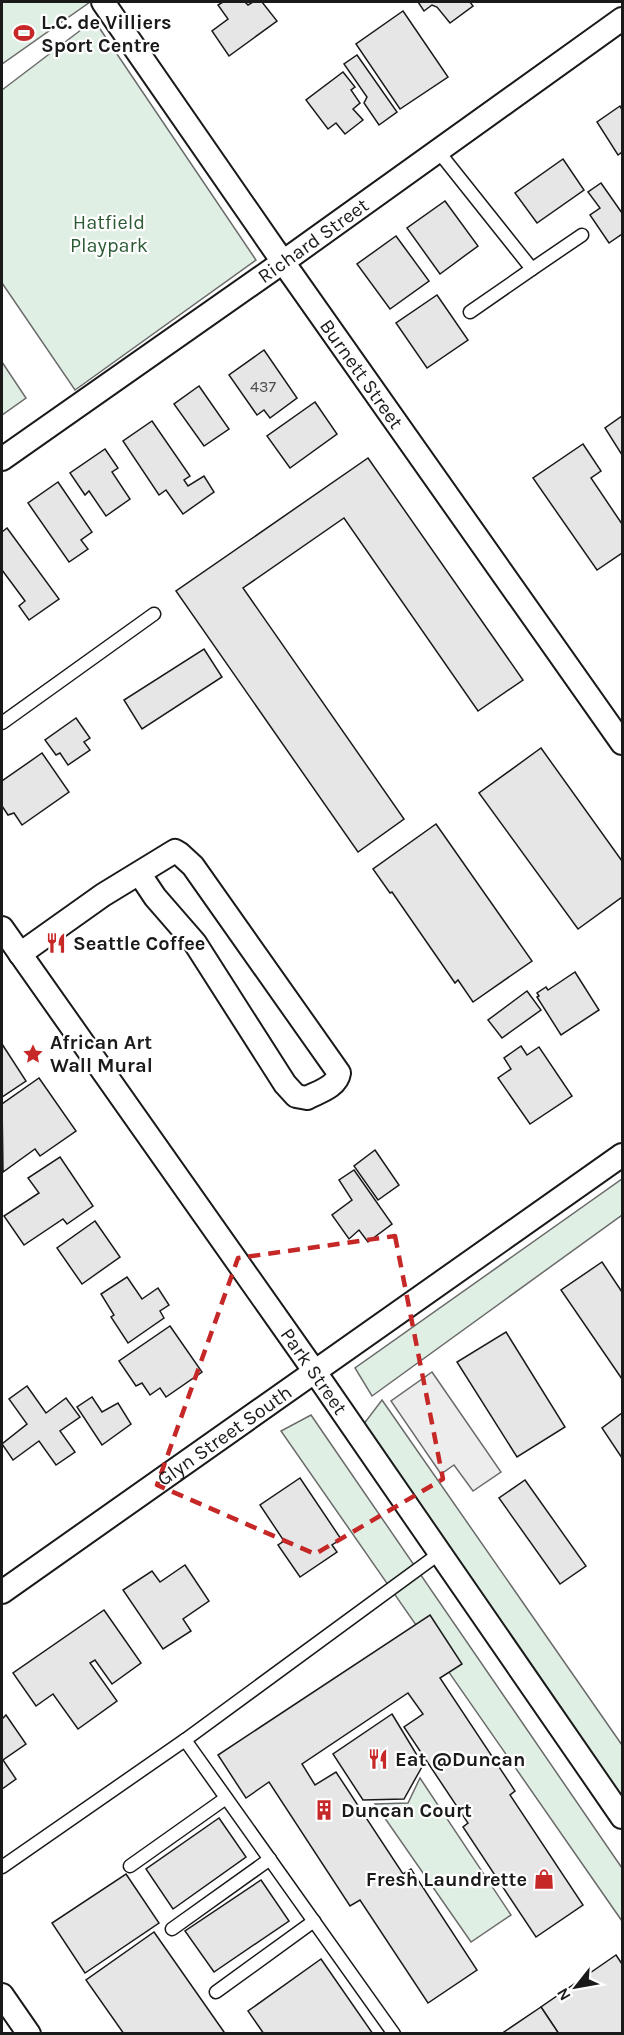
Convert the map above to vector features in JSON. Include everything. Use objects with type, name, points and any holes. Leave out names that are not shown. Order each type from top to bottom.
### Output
[{"type":"street","name":"Burnett Street","points":[[105,3],[283,262],[622,743]]},
{"type":"street","name":"Richard Street","points":[[2,459],[622,20]]},
{"type":"street","points":[[20,954],[103,895],[139,873],[175,851],[193,866],[339,1073],[334,1083],[307,1098],[296,1096],[285,1084],[195,943],[155,897],[139,873]]},
{"type":"street","name":"Park Street","points":[[2,928],[315,1372],[622,1817]]},
{"type":"street","name":"Glyn Street South","points":[[2,1593],[622,1155]]},
{"type":"street","points":[[2,1995],[29,2034]]},
{"type":"lane","points":[[438,151],[532,268]]},
{"type":"lane","points":[[470,312],[582,235]]},
{"type":"lane","points":[[2,723],[154,614]]},
{"type":"lane","points":[[2,1867],[184,1740],[440,1552]]},
{"type":"lane","points":[[184,1740],[394,2034]]},
{"type":"lane","points":[[130,1866],[226,1798]]},
{"type":"lane","points":[[172,1929],[270,1859]]},
{"type":"lane","points":[[216,1992],[314,1921]]},
{"type":"highlighted area","points":[[395,1236],[443,1479],[315,1554],[157,1485],[238,1258]]},
{"type":"green space","name":"L.C. de Villiers Sport Centre","points":[[2,2],[90,2],[2,64]]},
{"type":"green space","name":"Hatfield Playpark","points":[[94,20],[256,260],[75,390],[2,283],[2,90]]},
{"type":"green space","points":[[2,362],[26,398],[2,415]]},
{"type":"green space","points":[[622,1179],[622,1215],[372,1396],[355,1368]]},
{"type":"green space","points":[[382,1400],[622,1745],[622,1798],[363,1425]]},
{"type":"green space","points":[[311,1415],[622,1868],[622,1921],[281,1431]]},
{"type":"green space","points":[[420,1778],[511,1915],[471,1942],[375,1804],[408,1803]]},
{"type":"shaded area","points":[[432,1372],[501,1472],[473,1491],[454,1465],[441,1474],[391,1401]]},
{"type":"building","points":[[223,2],[245,2],[248,5],[253,2],[262,2],[277,21],[229,56],[212,31],[228,19],[218,5]]},
{"type":"building","points":[[418,2],[470,2],[473,6],[450,23],[437,7],[432,5],[424,11]]},
{"type":"building","points":[[403,11],[448,77],[400,109],[356,44]]},
{"type":"building","points":[[357,55],[397,112],[379,125],[364,103],[367,97],[344,64]]},
{"type":"building","points":[[343,72],[355,87],[351,90],[360,103],[353,109],[363,120],[345,134],[336,123],[328,129],[306,100]]},
{"type":"building","points":[[620,106],[622,110],[622,152],[618,155],[597,122]]},
{"type":"building","points":[[563,159],[584,190],[537,223],[515,193]]},
{"type":"building","points":[[601,183],[622,213],[622,234],[609,243],[590,215],[600,208],[588,192]]},
{"type":"building","points":[[445,201],[478,246],[440,274],[407,228]]},
{"type":"building","points":[[396,236],[429,281],[390,309],[357,264]]},
{"type":"building","points":[[437,295],[468,340],[427,368],[396,323]]},
{"type":"building","points":[[264,350],[297,398],[270,418],[264,410],[257,415],[229,375]]},
{"type":"building","points":[[199,386],[229,429],[204,446],[174,404]]},
{"type":"building","points":[[315,402],[337,434],[290,468],[267,436]]},
{"type":"building","points":[[622,416],[622,455],[605,428]]},
{"type":"building","points":[[152,421],[190,476],[184,480],[188,486],[204,476],[214,492],[183,514],[166,490],[159,495],[123,441]]},
{"type":"building","points":[[583,444],[601,471],[591,478],[622,524],[622,553],[597,570],[533,478]]},
{"type":"building","points":[[105,449],[118,468],[112,472],[130,499],[106,516],[89,491],[85,495],[70,473]]},
{"type":"building","points":[[368,458],[523,680],[478,711],[344,518],[243,588],[404,819],[358,852],[176,591]]},
{"type":"building","points":[[58,482],[92,532],[81,540],[88,549],[69,562],[28,503]]},
{"type":"building","points":[[7,528],[59,599],[29,620],[19,606],[25,601],[2,570],[2,532]]},
{"type":"building","points":[[204,649],[222,677],[142,729],[124,700]]},
{"type":"building","points":[[76,718],[90,738],[84,742],[90,750],[68,765],[60,753],[56,755],[45,740]]},
{"type":"building","points":[[541,748],[622,861],[622,897],[578,929],[479,793]]},
{"type":"building","points":[[42,753],[69,792],[22,825],[14,813],[8,815],[2,806],[2,781]]},
{"type":"building","points":[[436,824],[532,961],[473,1002],[458,980],[455,983],[392,892],[390,893],[373,869]]},
{"type":"building","points":[[575,972],[599,1010],[561,1035],[537,997],[539,996],[537,993],[546,987],[548,990]]},
{"type":"building","points":[[527,991],[541,1010],[502,1038],[488,1020]]},
{"type":"building","points":[[2,1044],[26,1081],[2,1097]]},
{"type":"building","points":[[521,1046],[527,1055],[539,1047],[572,1096],[530,1124],[498,1078],[511,1069],[504,1058]]},
{"type":"building","points":[[39,1078],[76,1131],[40,1156],[35,1149],[3,1172],[2,1104]]},
{"type":"building","points":[[375,1150],[399,1185],[378,1200],[354,1166]]},
{"type":"building","points":[[60,1157],[93,1206],[67,1224],[63,1219],[24,1245],[4,1216],[39,1193],[28,1178]]},
{"type":"building","points":[[354,1170],[392,1224],[368,1242],[359,1230],[349,1239],[332,1215],[352,1200],[339,1180]]},
{"type":"building","points":[[95,1221],[120,1257],[82,1284],[57,1248]]},
{"type":"building","points":[[602,1262],[622,1292],[622,1379],[561,1290]]},
{"type":"building","points":[[127,1277],[142,1299],[158,1288],[169,1305],[160,1311],[164,1318],[128,1343],[111,1317],[114,1315],[101,1294]]},
{"type":"building","points":[[170,1326],[202,1372],[166,1397],[160,1388],[150,1395],[142,1383],[136,1386],[119,1361]]},
{"type":"building","points":[[506,1332],[565,1427],[517,1457],[457,1362]]},
{"type":"building","points":[[27,1386],[46,1413],[66,1398],[80,1417],[60,1431],[75,1452],[56,1465],[39,1441],[13,1460],[2,1444],[27,1424],[9,1399]]},
{"type":"building","points":[[92,1397],[102,1412],[118,1403],[131,1424],[102,1445],[77,1407]]},
{"type":"building","points":[[622,1413],[622,1458],[602,1428]]},
{"type":"building","points":[[300,1478],[341,1539],[332,1545],[337,1552],[300,1577],[278,1545],[284,1541],[260,1505]]},
{"type":"building","points":[[525,1480],[586,1566],[560,1584],[499,1498]]},
{"type":"building","points":[[185,1565],[209,1601],[183,1619],[191,1631],[163,1649],[123,1590],[152,1571],[160,1582]]},
{"type":"building","points":[[104,1610],[141,1663],[112,1684],[95,1660],[90,1663],[117,1701],[78,1729],[53,1694],[36,1706],[13,1673]]},
{"type":"building","name":"Duncan Court","points":[[430,1615],[462,1664],[440,1678],[515,1791],[510,1795],[583,1905],[536,1937],[463,1827],[468,1823],[404,1727],[423,1714],[408,1693],[302,1764],[315,1785],[336,1772],[403,1874],[411,1869],[477,1970],[428,2003],[360,1900],[350,1906],[269,1782],[246,1798],[218,1755]]},
{"type":"building","name":"Eat @Duncan","points":[[392,1714],[423,1765],[404,1799],[363,1800],[333,1754]]},
{"type":"building","points":[[6,1715],[26,1744],[3,1760],[16,1779],[2,1789],[2,1719]]},
{"type":"building","points":[[219,1818],[246,1857],[173,1909],[146,1869]]},
{"type":"building","points":[[126,1874],[159,1923],[85,1973],[52,1923]]},
{"type":"building","points":[[261,1880],[289,1921],[214,1972],[185,1931]]},
{"type":"building","points":[[154,1932],[224,2032],[222,2034],[124,2034],[86,1980]]},
{"type":"building","points":[[616,1955],[622,1964],[622,2034],[559,2034],[541,2007]]},
{"type":"building","points":[[321,1959],[373,2034],[264,2034],[248,2011]]},
{"type":"building","points":[[541,2007],[559,2034],[501,2034]]},
{"type":"place","name":"L.C. de Villiers Sport Centre","points":[[24,33]]},
{"type":"place","name":"Seattle Coffee","points":[[56,943]]},
{"type":"place","name":"African Art Wall Mural","points":[[33,1054]]},
{"type":"place","name":"Eat @Duncan","points":[[378,1759]]},
{"type":"place","name":"Duncan Court","points":[[324,1810]]},
{"type":"place","name":"Fresh Laundrette","points":[[544,1879]]}]
